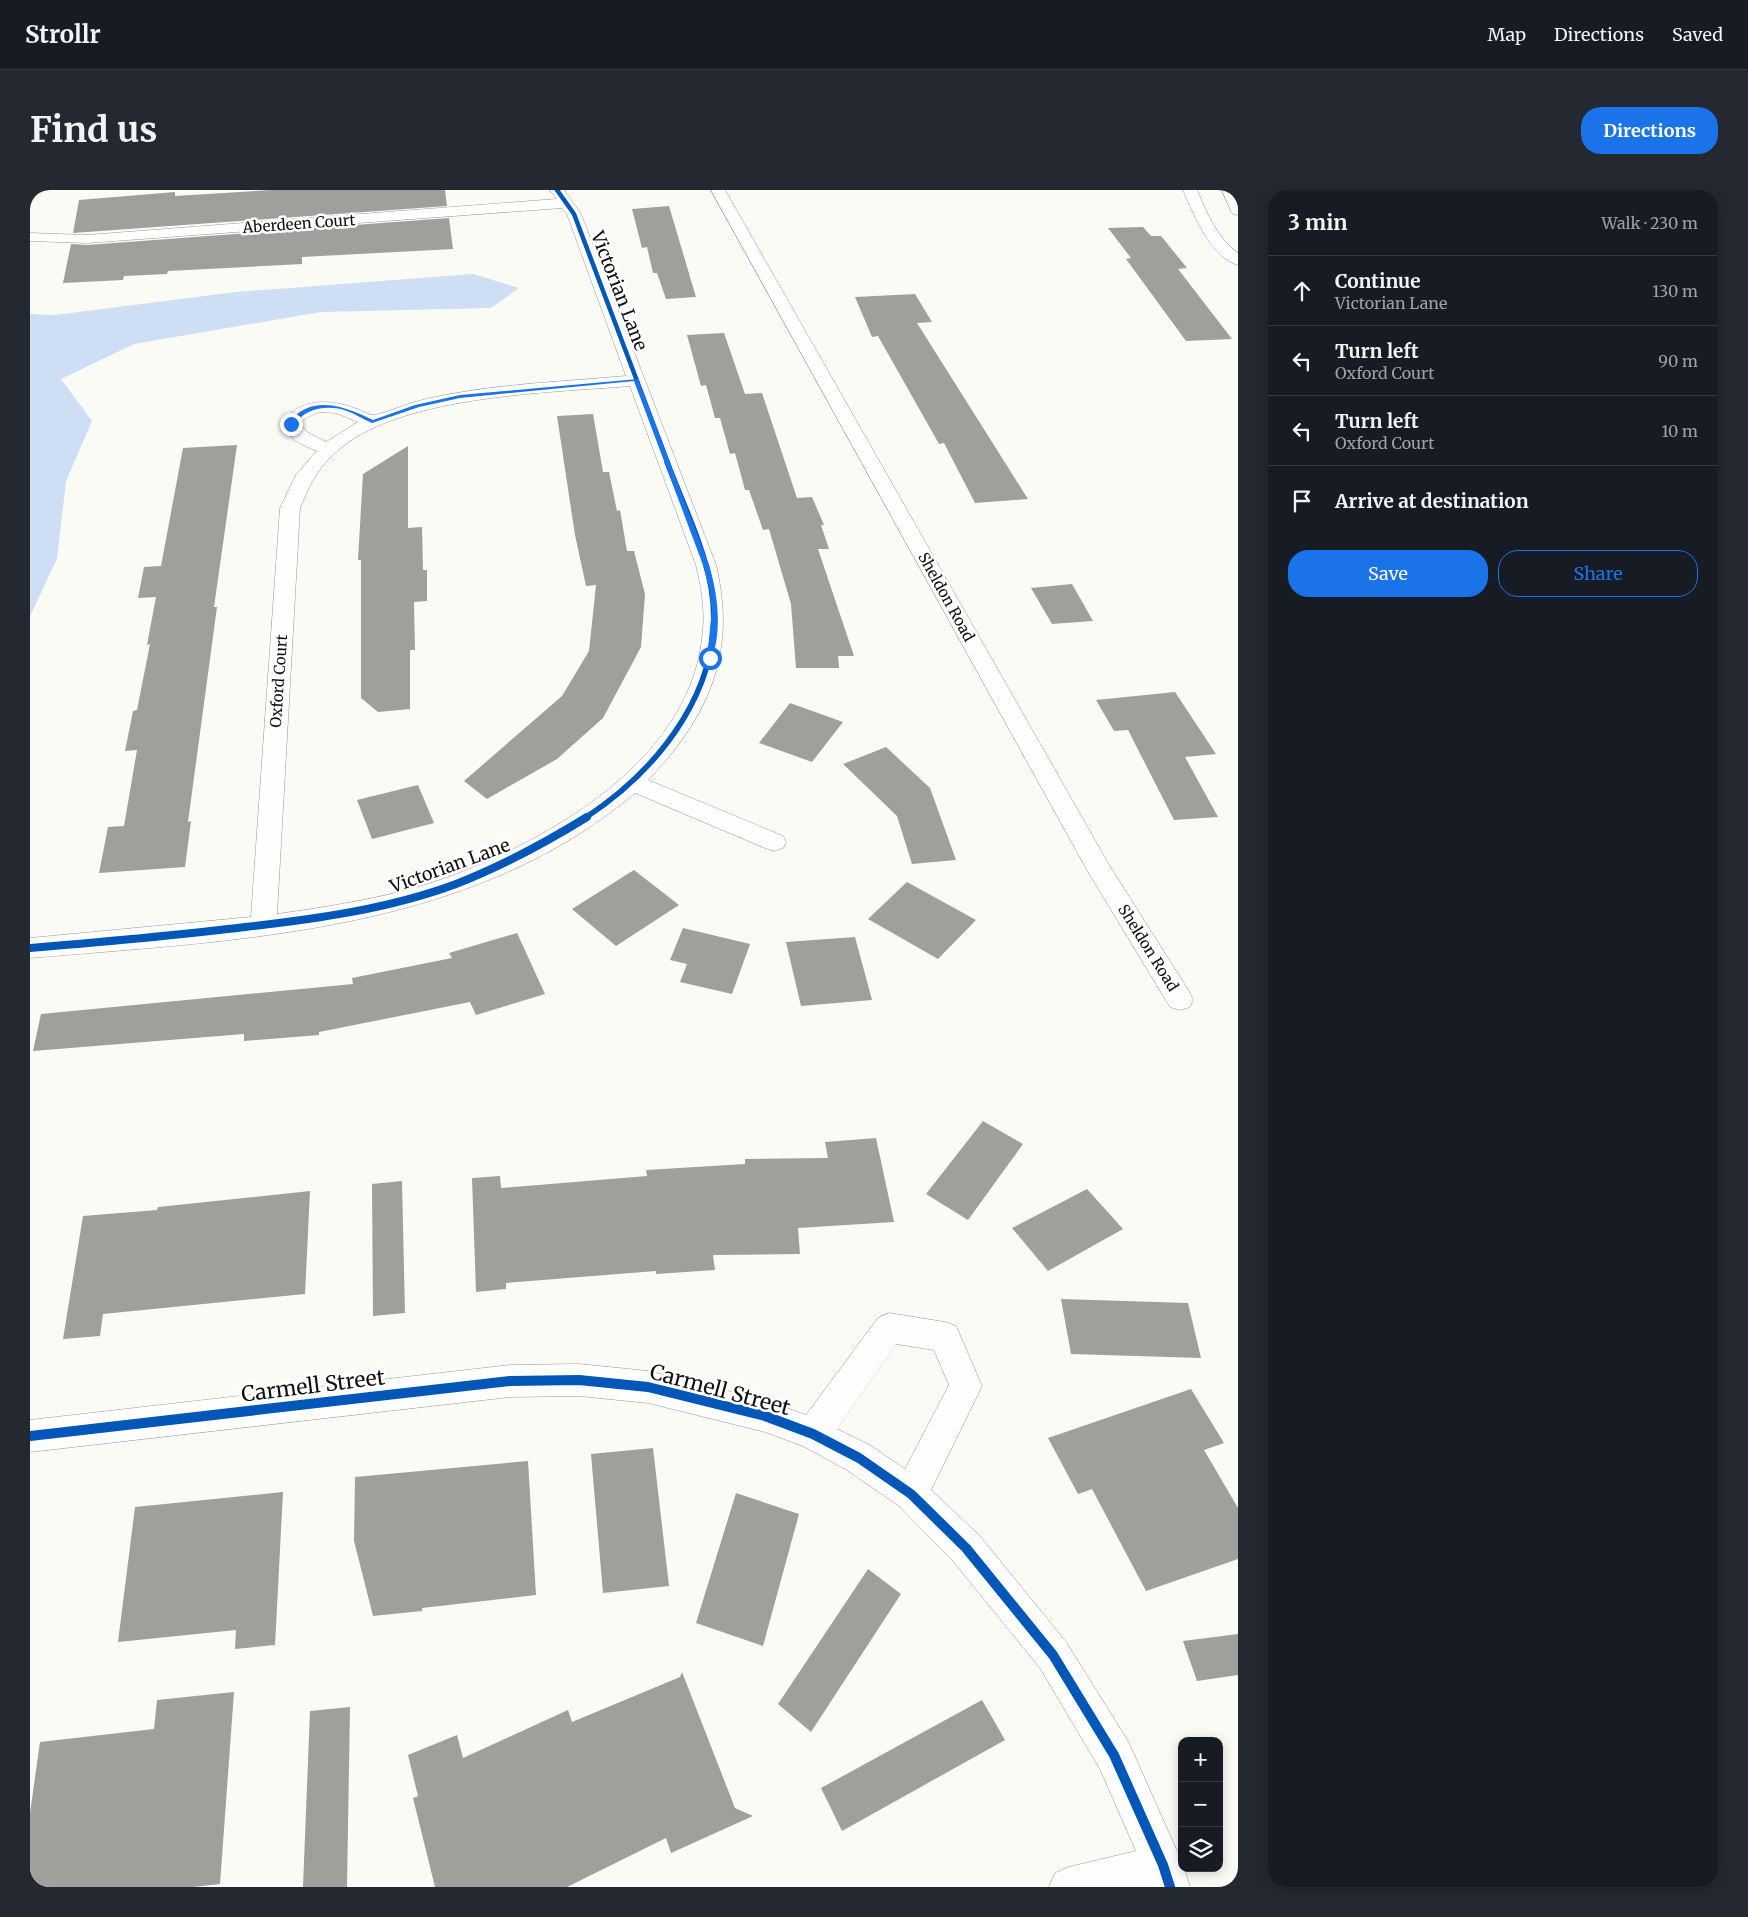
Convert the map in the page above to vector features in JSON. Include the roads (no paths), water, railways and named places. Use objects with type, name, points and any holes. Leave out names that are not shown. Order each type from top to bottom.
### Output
[{"type":"street","name":"Sheldon Road","points":[[718,190],[1099,870],[1180,1000]]},
{"type":"street","points":[[1190,190],[1204,223],[1232,256],[1238,260]]},
{"type":"street","points":[[1229,190],[1238,211]]},
{"type":"street","name":"Aberdeen Court","points":[[30,237],[87,239],[562,197]]},
{"type":"street","name":"Victorian Lane","points":[[30,948],[263,926],[326,918],[384,906],[426,894],[480,875],[518,858],[562,834],[602,806],[631,782],[672,738],[696,700],[710,658],[715,610],[712,587],[706,565],[574,214],[562,197]]},
{"type":"street","name":"Oxford Court","points":[[263,926],[290,508],[294,494],[303,476],[328,449],[351,433],[372,422],[417,406],[460,396],[636,380]]},
{"type":"street","points":[[328,449],[298,435],[292,430],[291,424],[297,416],[305,411],[320,407],[335,406],[349,410],[372,422]]},
{"type":"street","points":[[631,782],[774,842]]},
{"type":"street","points":[[813,1434],[889,1328],[945,1337],[966,1386],[911,1494]]},
{"type":"street","name":"Carmell Street","points":[[30,1436],[510,1381],[579,1380],[648,1387],[765,1416],[813,1434],[858,1458],[911,1494],[966,1548],[1053,1655],[1114,1755],[1167,1876]]},
{"type":"street","points":[[1069,1887],[1167,1876]]},
{"type":"water","points":[[473,274],[519,288],[491,308],[321,312],[134,344],[61,379],[92,421],[66,481],[57,559],[30,616],[30,314],[55,315],[236,292]]}]
